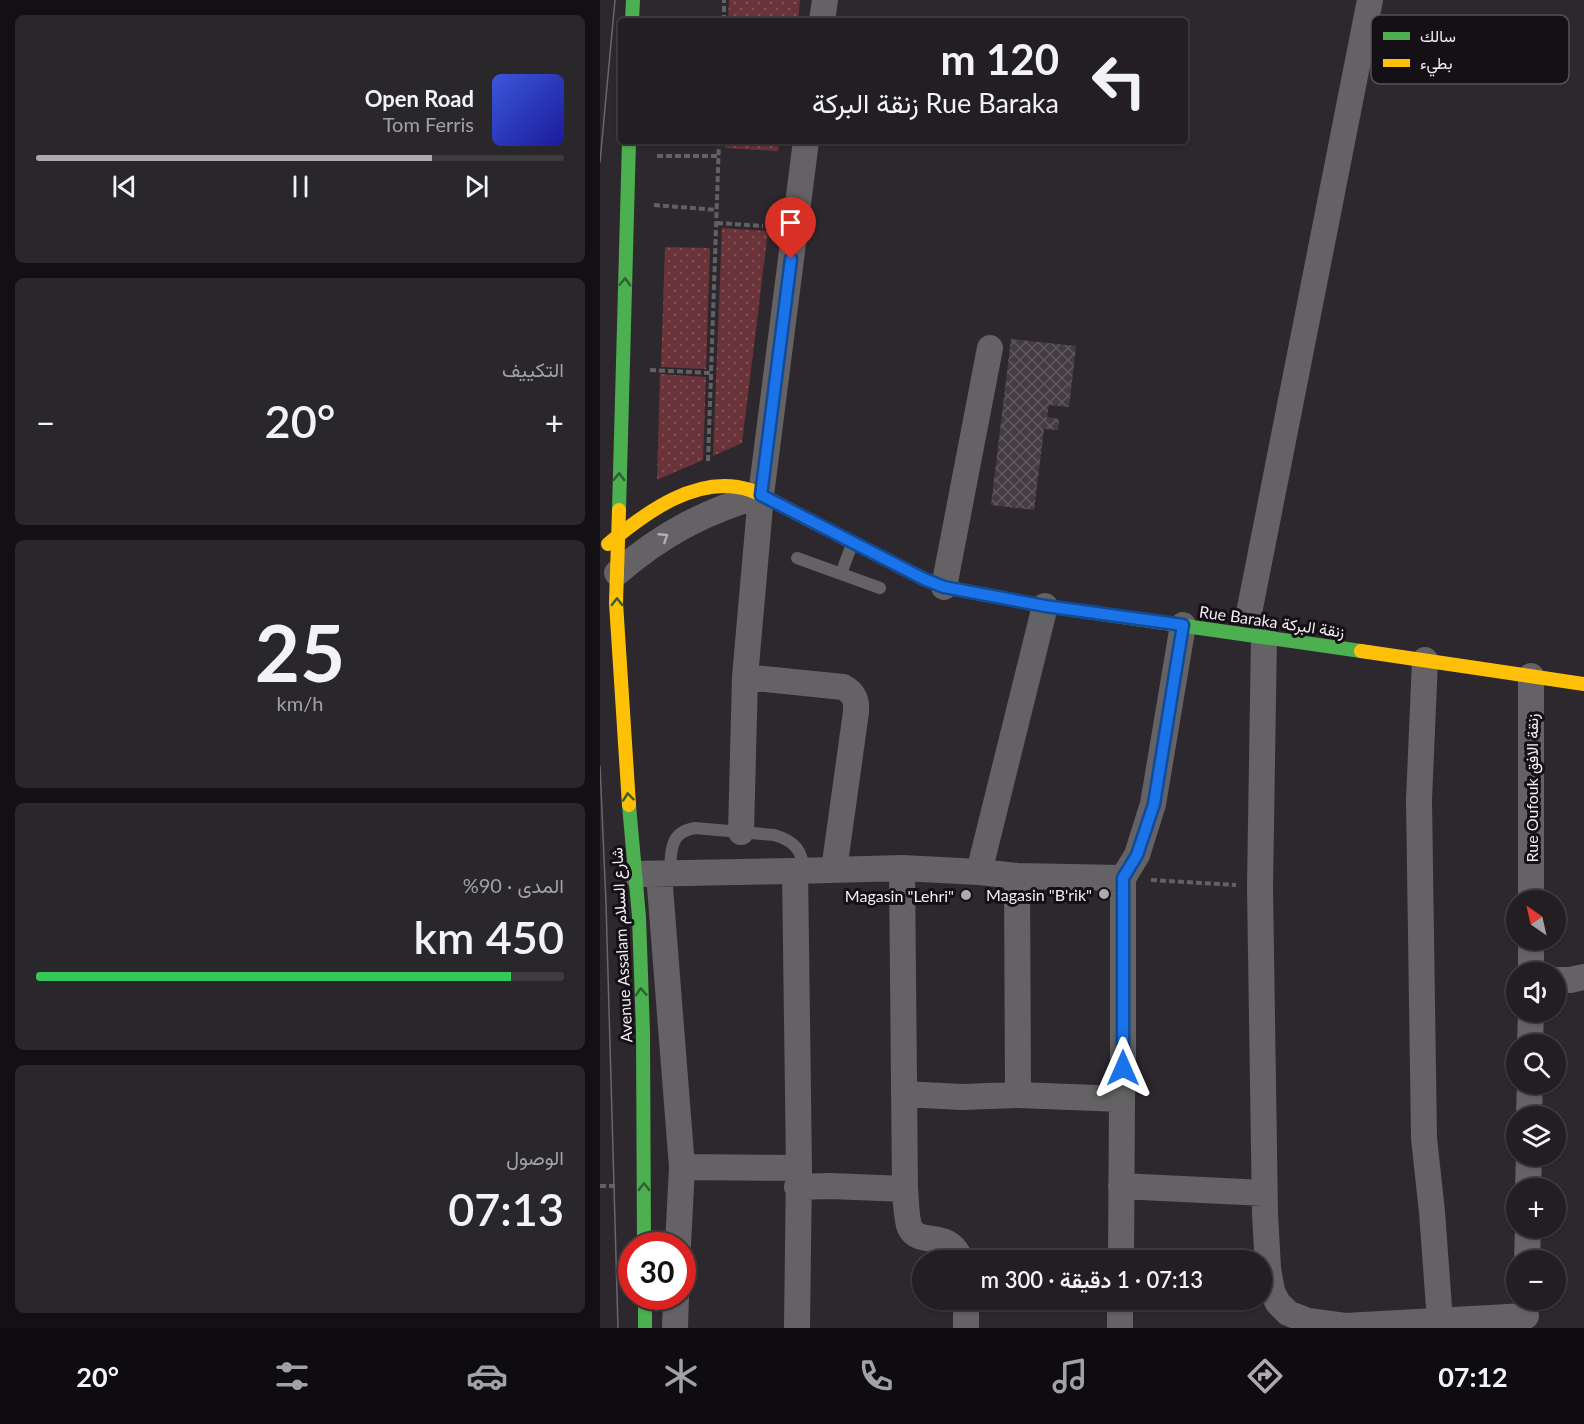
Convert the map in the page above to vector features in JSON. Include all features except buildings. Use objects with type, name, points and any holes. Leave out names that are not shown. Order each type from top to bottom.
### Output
[{"type":"main road","points":[[632,18],[633,0]]},
{"type":"main road","name":"Avenue Assalam شارع السلام","points":[[629,144],[619,536],[609,580],[616,603],[627,788],[655,874],[639,917],[643,1032],[644,1232]]},
{"type":"main road","name":"Rue Baraka زنقة البركة","points":[[619,536],[643,516],[670,501],[698,490],[740,486],[944,587],[1045,606],[1584,684]]},
{"type":"main road","points":[[600,551],[619,536]]},
{"type":"main road","points":[[645,1310],[645,1328]]},
{"type":"street","points":[[822,18],[825,0]]},
{"type":"street","points":[[1249,613],[1370,0]]},
{"type":"street","points":[[741,832],[745,677],[761,495],[806,144]]},
{"type":"street","points":[[944,587],[990,348]]},
{"type":"street","points":[[609,580],[635,558],[674,531],[716,510],[761,495]]},
{"type":"street","points":[[979,872],[1045,606]]},
{"type":"street","points":[[1121,1250],[1123,878],[1137,855],[1154,804],[1183,625]]},
{"type":"street","points":[[1264,636],[1260,887],[1264,1193],[1268,1268],[1272,1291],[1278,1303],[1288,1313],[1308,1321],[1345,1327],[1526,1314]]},
{"type":"street","points":[[1425,660],[1419,800],[1424,1138],[1440,1321]]},
{"type":"street","name":"Rue Oufouk زنقة الافق","points":[[1531,676],[1531,890]]},
{"type":"street","points":[[745,677],[837,686],[849,690],[856,700],[834,870]]},
{"type":"street","points":[[678,1232],[681,1167],[655,874],[902,868],[1017,876],[1123,878]]},
{"type":"street","points":[[902,868],[905,1189],[910,1228],[915,1234],[946,1242],[955,1250]]},
{"type":"street","points":[[797,1328],[800,871]]},
{"type":"street","points":[[1017,876],[1018,1095]]},
{"type":"street","points":[[1566,980],[1584,976]]},
{"type":"street","points":[[904,1094],[1122,1099]]},
{"type":"street","points":[[681,1167],[798,1178],[830,1186],[905,1189]]},
{"type":"street","points":[[1121,1186],[1264,1193]]},
{"type":"street","points":[[675,1328],[676,1310]]},
{"type":"street","points":[[966,1310],[966,1328]]},
{"type":"street","points":[[1120,1310],[1120,1328]]},
{"type":"lane","points":[[841,574],[852,543]]},
{"type":"lane","points":[[797,558],[880,588]]},
{"type":"lane","points":[[655,874],[674,840],[683,831],[695,828],[774,835],[789,840],[796,846],[803,861],[800,871]]},
{"type":"path","points":[[724,0],[724,18]]},
{"type":"path","points":[[708,467],[719,144]]},
{"type":"path","points":[[656,156],[719,156]]},
{"type":"path","points":[[654,205],[717,210]]},
{"type":"path","points":[[717,223],[763,226]]},
{"type":"path","points":[[646,370],[711,373]]},
{"type":"path","points":[[1123,878],[1260,887]]},
{"type":"shaded area","points":[[729,0],[800,0],[798,18],[728,18]]},
{"type":"shaded area","points":[[725,144],[779,144],[778,151],[725,148]]},
{"type":"shaded area","points":[[722,228],[768,231],[742,443],[713,456]]},
{"type":"shaded area","points":[[665,247],[710,248],[706,369],[661,367]]},
{"type":"shaded area","points":[[660,374],[706,377],[703,460],[657,480]]},
{"type":"tram line","points":[[600,162],[615,0]]},
{"type":"tram line","points":[[600,766],[618,1328]]},
{"type":"traffic: fast","points":[[632,18],[633,0]]},
{"type":"traffic: fast","points":[[619,510],[629,144]]},
{"type":"traffic: fast","points":[[821,526],[944,587],[1045,606],[1361,651]]},
{"type":"traffic: fast","points":[[629,805],[639,917],[643,1032],[644,1232]]},
{"type":"traffic: fast","points":[[645,1310],[645,1328]]},
{"type":"traffic: slow","points":[[608,544],[638,520],[673,499],[692,491],[711,487],[730,486],[750,490],[821,526]]},
{"type":"traffic: slow","points":[[619,510],[616,603],[629,805]]},
{"type":"traffic: slow","points":[[1361,651],[1584,684]]},
{"type":"place","name":"Magasin \"B'rik\"","points":[[1104,894]]},
{"type":"place","name":"Magasin \"Lehri\"","points":[[966,895]]},
{"type":"route","points":[[791,259],[761,495],[924,579],[944,587],[1045,606],[1183,625],[1154,804],[1137,855],[1123,878],[1123,1068]]}]
